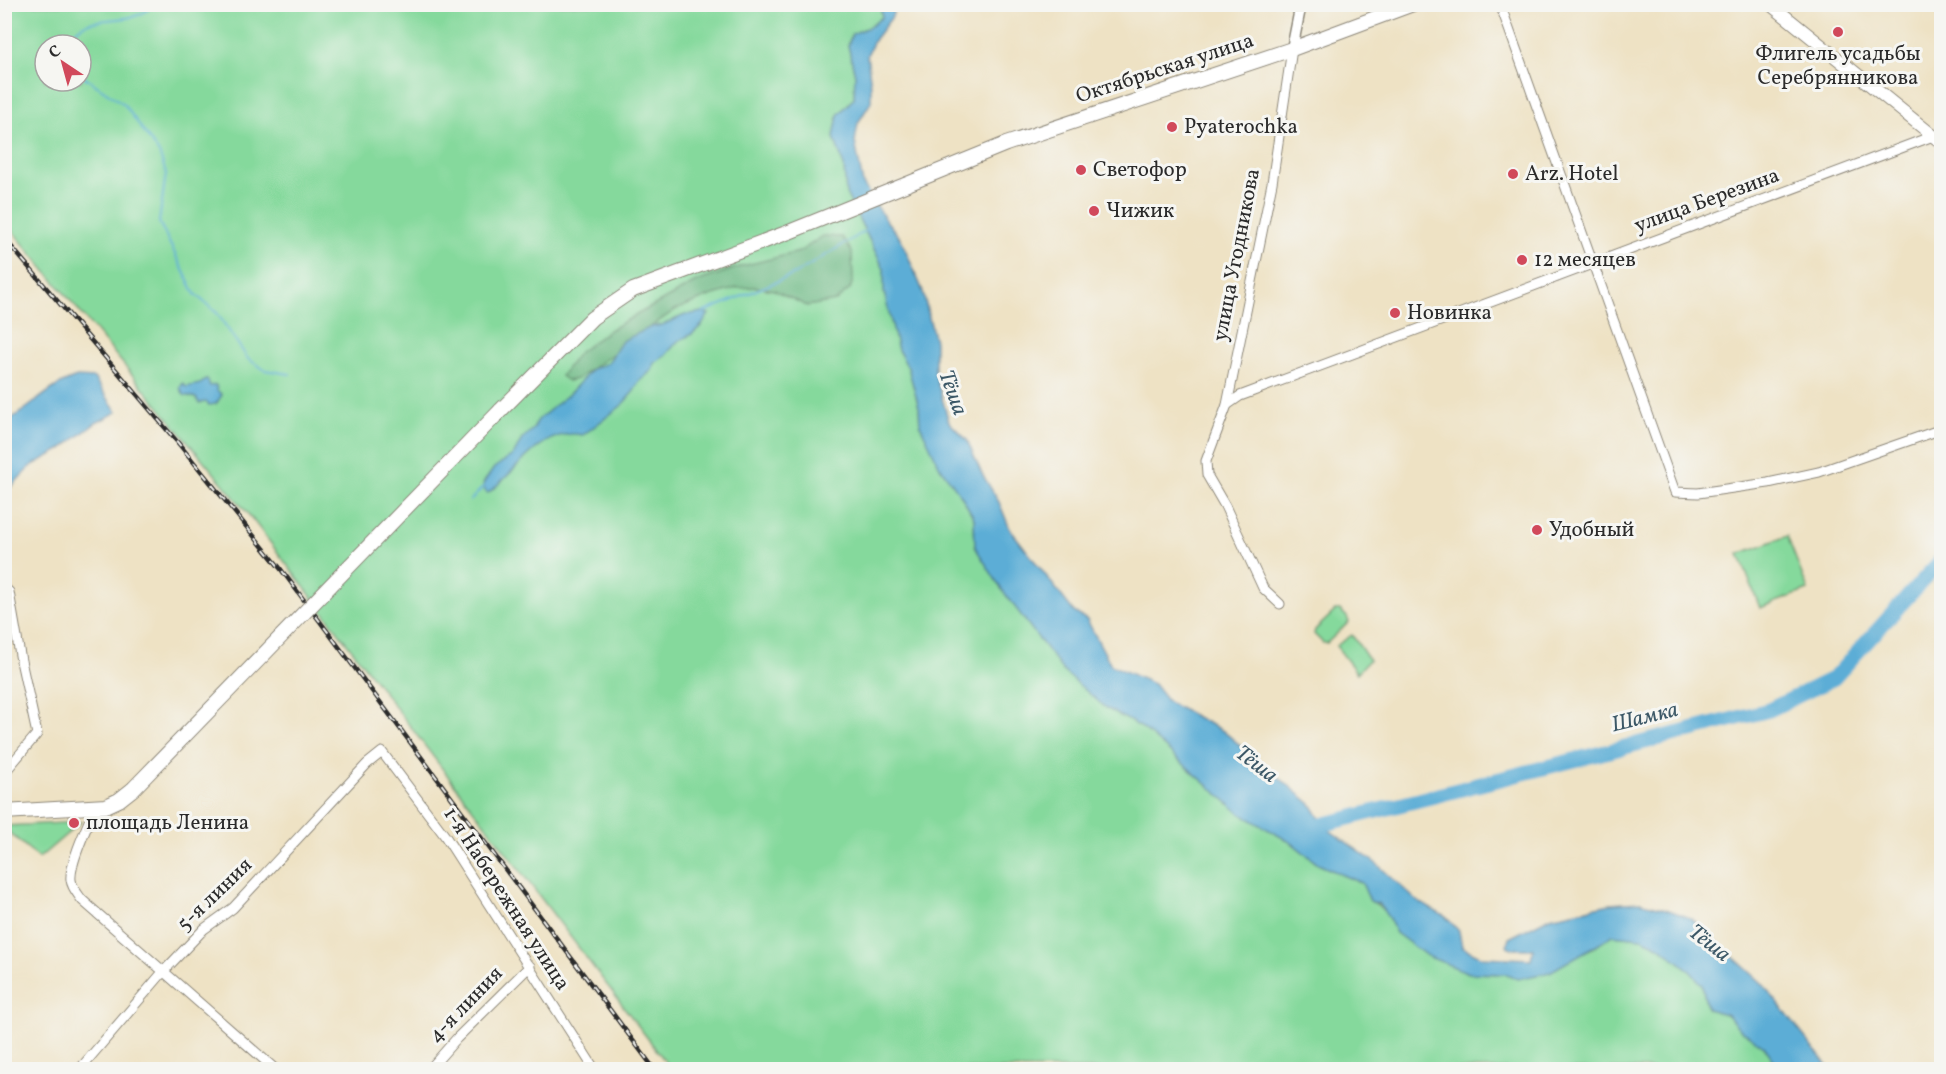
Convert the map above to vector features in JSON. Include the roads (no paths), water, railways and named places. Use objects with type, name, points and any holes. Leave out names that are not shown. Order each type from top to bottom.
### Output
[{"type":"main road","name":"Октябрьская улица","points":[[4,812],[106,806],[119,800],[133,789],[592,318],[633,290],[789,232],[1016,140],[1292,49],[1413,4]]},
{"type":"main road","points":[[1770,4],[1939,140]]},
{"type":"street","name":"улица Угодникова","points":[[1280,604],[1263,588],[1225,506],[1207,475],[1206,461],[1227,405],[1272,183],[1301,4]]},
{"type":"street","points":[[1500,4],[1675,492],[1698,493],[1768,483],[1819,472],[1941,429]]},
{"type":"street","name":"улица Березина","points":[[1227,405],[1240,396],[1593,262],[1939,140]]},
{"type":"street","points":[[4,772],[37,734],[9,592],[5,587]]},
{"type":"street","name":"1-я Набережная улица","points":[[382,752],[445,836],[596,1070]]},
{"type":"street","name":"5-я линия","points":[[79,1070],[163,972],[204,929],[233,908],[367,764],[382,752]]},
{"type":"street","points":[[94,807],[73,865],[71,879],[75,890],[82,900],[276,1070]]},
{"type":"street","name":"4-я линия","points":[[429,1070],[457,1038],[530,966]]},
{"type":"water","points":[[880,5],[895,6],[892,17],[875,39],[867,55],[871,102],[858,123],[855,142],[863,184],[901,239],[922,289],[935,341],[935,374],[949,422],[967,440],[981,472],[999,502],[1010,529],[1074,612],[1087,620],[1111,665],[1154,684],[1168,702],[1223,731],[1311,804],[1325,827],[1377,864],[1417,901],[1446,917],[1459,931],[1462,947],[1482,957],[1531,959],[1533,949],[1514,949],[1507,946],[1509,938],[1550,917],[1610,904],[1640,902],[1666,909],[1690,918],[1762,983],[1830,1069],[1780,1069],[1764,1046],[1742,1031],[1726,1014],[1707,1009],[1702,984],[1688,969],[1659,946],[1642,938],[1613,935],[1550,972],[1518,979],[1507,974],[1469,973],[1427,956],[1396,933],[1379,904],[1370,901],[1362,883],[1318,864],[1292,843],[1241,814],[1141,727],[1106,708],[1063,671],[1000,587],[975,547],[974,518],[940,467],[920,425],[919,407],[908,367],[898,350],[884,292],[884,269],[846,193],[844,166],[834,137],[838,115],[854,98],[855,75],[848,45],[852,34],[871,26],[882,17]]},
{"type":"water","points":[[702,312],[709,314],[702,325],[692,334],[678,341],[665,356],[654,363],[652,370],[639,382],[621,406],[583,435],[568,434],[555,437],[543,444],[488,493],[485,491],[484,482],[494,468],[514,454],[522,439],[533,429],[538,420],[570,393],[592,369],[608,363],[622,341],[651,327],[685,315]]},
{"type":"water","points":[[77,377],[94,378],[117,412],[96,423],[60,450],[31,466],[5,493],[5,422],[57,386]]},
{"type":"water","points":[[207,379],[210,386],[216,385],[222,395],[216,404],[199,403],[196,398],[184,395],[180,388],[183,383],[186,387],[200,384]]},
{"type":"waterway","points":[[73,33],[83,25],[140,14],[153,4]]},
{"type":"waterway","points":[[93,83],[124,104],[159,153],[166,173],[159,222],[195,294],[217,313],[248,359],[265,370],[290,374]]},
{"type":"waterway","name":"Тёша","points":[[704,312],[795,274],[867,230]]},
{"type":"waterway","name":"Тёша","points":[[470,501],[484,486]]},
{"type":"waterway","name":"Шамка","points":[[1306,829],[1769,710],[1834,678],[1942,559]]},
{"type":"railway","points":[[4,238],[179,444],[280,568],[655,1070]]},
{"type":"place","name":"Флигель усадьбы Серебрянникова","points":[[1838,32]]},
{"type":"place","name":"Pyaterochka","points":[[1172,127]]},
{"type":"place","name":"Светофор","points":[[1081,170]]},
{"type":"place","name":"Arz. Hotel","points":[[1513,174]]},
{"type":"place","name":"Чижик","points":[[1094,211]]},
{"type":"place","name":"12 месяцев","points":[[1522,260]]},
{"type":"place","name":"Новинка","points":[[1395,313]]},
{"type":"place","name":"Удобный","points":[[1537,530]]},
{"type":"place","name":"площадь Ленина","points":[[74,823]]}]
